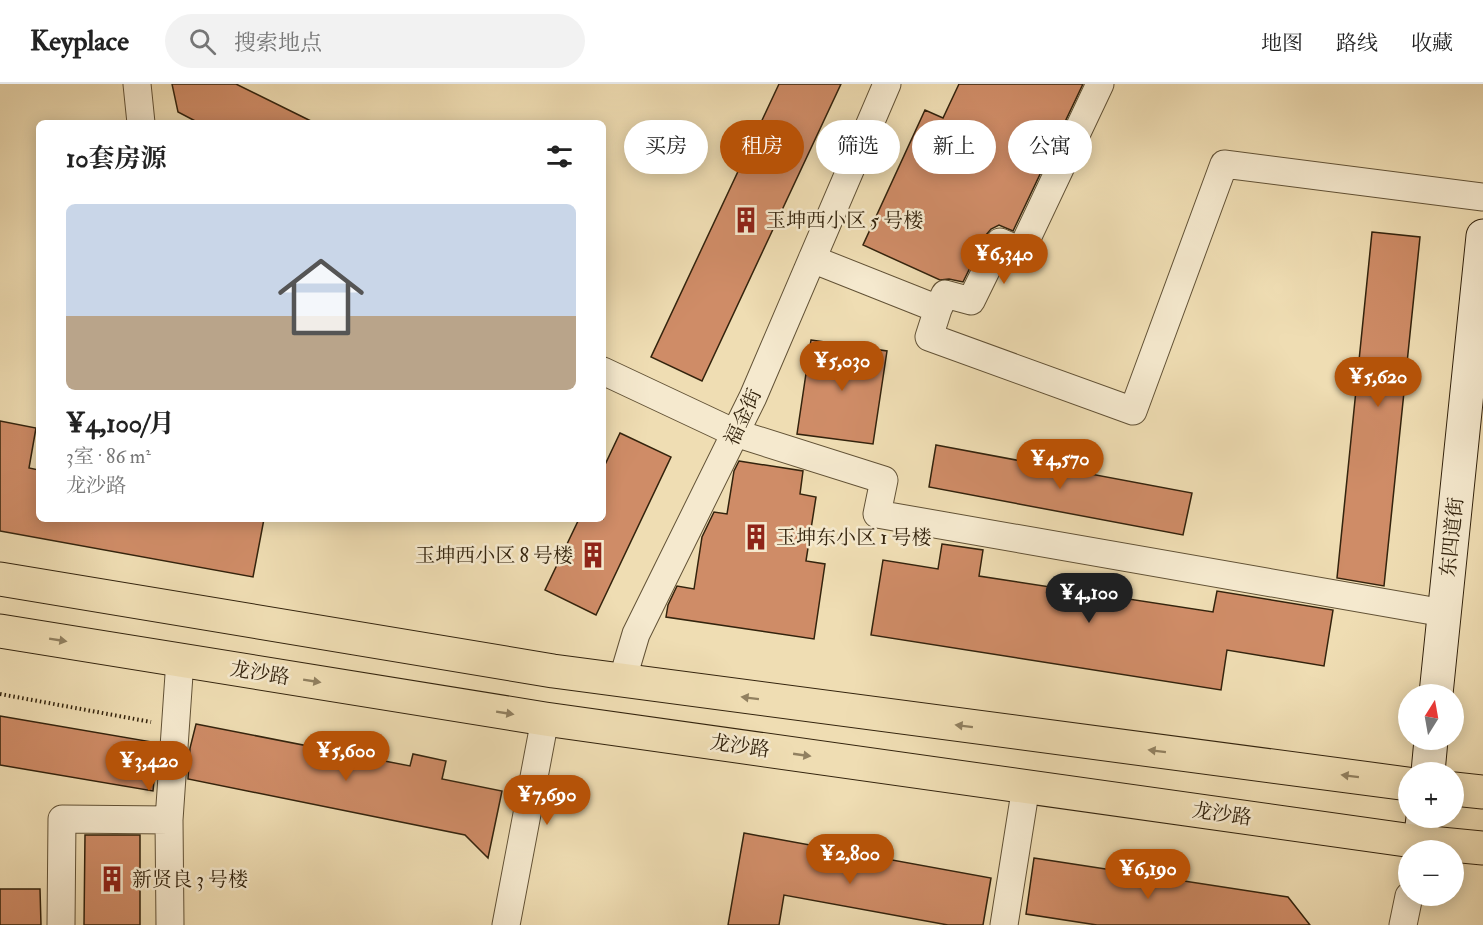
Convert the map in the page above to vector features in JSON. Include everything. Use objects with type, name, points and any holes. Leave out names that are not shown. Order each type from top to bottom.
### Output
[{"type":"main road","name":"东四道街","points":[[1437,684],[1483,236]]},
{"type":"main road","points":[[0,579],[553,671],[1398,783]]},
{"type":"main road","name":"龙沙路","points":[[0,631],[545,719],[1026,786],[1420,836],[1483,848]]},
{"type":"main road","points":[[1464,790],[1483,792]]},
{"type":"street","points":[[137,84],[141,120]]},
{"type":"street","name":"福金街","points":[[622,681],[636,634],[753,398],[887,84]]},
{"type":"street","points":[[1100,84],[1021,251],[1000,242],[971,301],[945,294],[928,337],[1133,411],[1224,164],[1483,197]]},
{"type":"street","points":[[812,259],[938,309]]},
{"type":"street","points":[[606,372],[735,433],[884,480],[877,514],[1444,613]]},
{"type":"street","points":[[170,925],[170,820],[180,660]]},
{"type":"street","points":[[506,925],[545,719]]},
{"type":"street","points":[[1004,925],[1026,786]]},
{"type":"street","points":[[61,925],[62,819],[170,820]]},
{"type":"street","points":[[1403,925],[1407,906]]},
{"type":"path","points":[[0,694],[176,727]]},
{"type":"building","points":[[172,84],[236,84],[309,120],[193,120],[178,112]]},
{"type":"building","name":"玉坤西小区 5 号楼","points":[[779,84],[841,84],[824,120],[816,120],[816,137],[804,163],[804,120],[762,120]]},
{"type":"building","points":[[959,84],[1083,84],[1066,120],[1008,120],[1008,174],[1040,174],[1013,231],[999,225],[991,229],[963,282],[940,280],[863,245],[896,174],[900,174],[900,164],[912,138],[912,174],[996,174],[996,120],[920,120],[925,110],[943,118]]},
{"type":"building","name":"玉坤西小区 5 号楼","points":[[737,174],[799,174],[702,381],[651,357]]},
{"type":"building","points":[[1372,232],[1420,237],[1384,586],[1337,578]]},
{"type":"building","points":[[811,340],[887,351],[873,444],[797,434]]},
{"type":"building","points":[[0,421],[36,428],[29,468],[36,469],[36,522],[263,522],[253,577],[0,531]]},
{"type":"building","name":"玉坤西小区 8 号楼","points":[[620,433],[671,457],[596,615],[545,590],[578,522],[606,522],[606,463]]},
{"type":"building","points":[[936,445],[1192,493],[1183,535],[929,487]]},
{"type":"building","name":"玉坤东小区 1 号楼","points":[[739,461],[803,471],[800,494],[816,497],[806,561],[825,564],[814,639],[666,617],[668,605],[677,586],[694,589],[702,537],[714,512],[727,514],[734,471]]},
{"type":"building","points":[[942,544],[983,550],[979,576],[1213,612],[1217,591],[1333,610],[1324,666],[1227,650],[1221,690],[871,635],[883,560],[938,569]]},
{"type":"building","points":[[0,716],[158,743],[153,791],[0,765]]},
{"type":"building","points":[[196,724],[410,766],[413,754],[446,761],[442,779],[502,791],[488,858],[465,835],[188,779],[190,748]]},
{"type":"building","points":[[744,833],[991,878],[983,925],[948,925],[784,895],[779,925],[728,925]]},
{"type":"building","name":"新贤良 3 号楼","points":[[85,835],[140,835],[140,925],[84,925]]},
{"type":"building","points":[[1034,858],[1288,897],[1310,925],[1097,925],[1026,914]]},
{"type":"building","points":[[0,889],[40,889],[41,925],[0,925]]},
{"type":"place","name":"玉坤西小区 5 号楼","points":[[746,220]]},
{"type":"place","name":"玉坤东小区 1 号楼","points":[[756,537]]},
{"type":"place","name":"玉坤西小区 8 号楼","points":[[593,555]]},
{"type":"place","name":"新贤良 3 号楼","points":[[112,879]]}]
